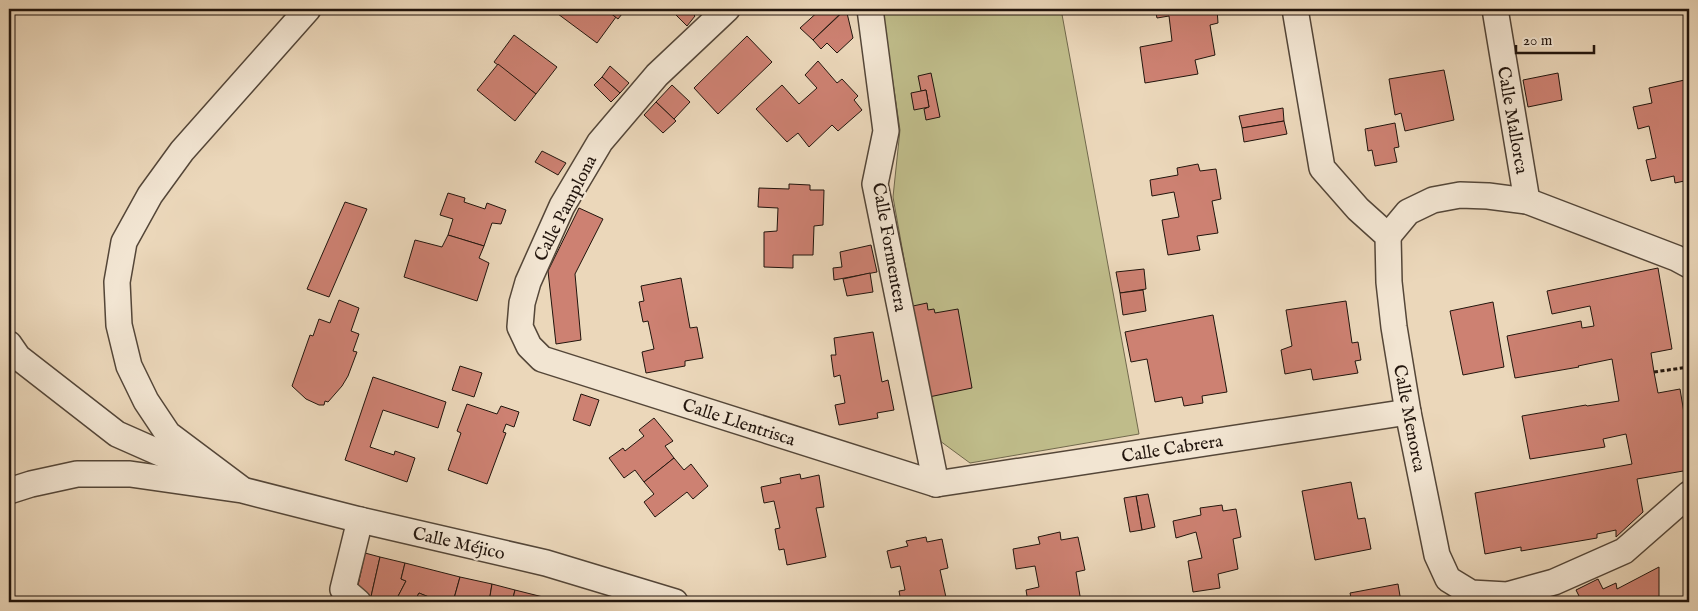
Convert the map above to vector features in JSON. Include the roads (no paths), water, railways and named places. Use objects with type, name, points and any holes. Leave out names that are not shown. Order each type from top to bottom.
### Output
[{"type":"street","points":[[242,490],[168,434],[146,401],[129,366],[119,325],[118,282],[124,242],[150,195],[182,152],[308,9]]},
{"type":"street","name":"Calle Pamplona","points":[[542,359],[529,346],[520,326],[522,303],[528,282],[562,206],[600,142],[657,75],[727,9]]},
{"type":"street","name":"Calle Formentera","points":[[870,9],[886,130],[875,184],[936,484]]},
{"type":"street","points":[[1295,9],[1322,168],[1358,209],[1388,236]]},
{"type":"street","name":"Calle Mallorca","points":[[1495,9],[1527,201]]},
{"type":"street","name":"Calle Mallorca","points":[[1388,236],[1408,212],[1433,200],[1460,195],[1488,196],[1527,201],[1689,264]]},
{"type":"street","name":"Calle Menorca","points":[[1388,236],[1389,282],[1394,327],[1408,412],[1437,555],[1448,578],[1471,593],[1507,595],[1554,582],[1624,551],[1689,494]]},
{"type":"street","points":[[9,344],[18,357],[117,434],[242,490]]},
{"type":"street","name":"Calle Llentrisca","points":[[542,359],[936,484]]},
{"type":"street","name":"Calle Cabrera","points":[[936,484],[1408,412]]},
{"type":"street","points":[[9,491],[77,474],[130,474],[242,490]]},
{"type":"street","name":"Calle Méjico","points":[[242,490],[360,520],[546,563],[687,601]]},
{"type":"street","points":[[346,598],[360,520]]}]
